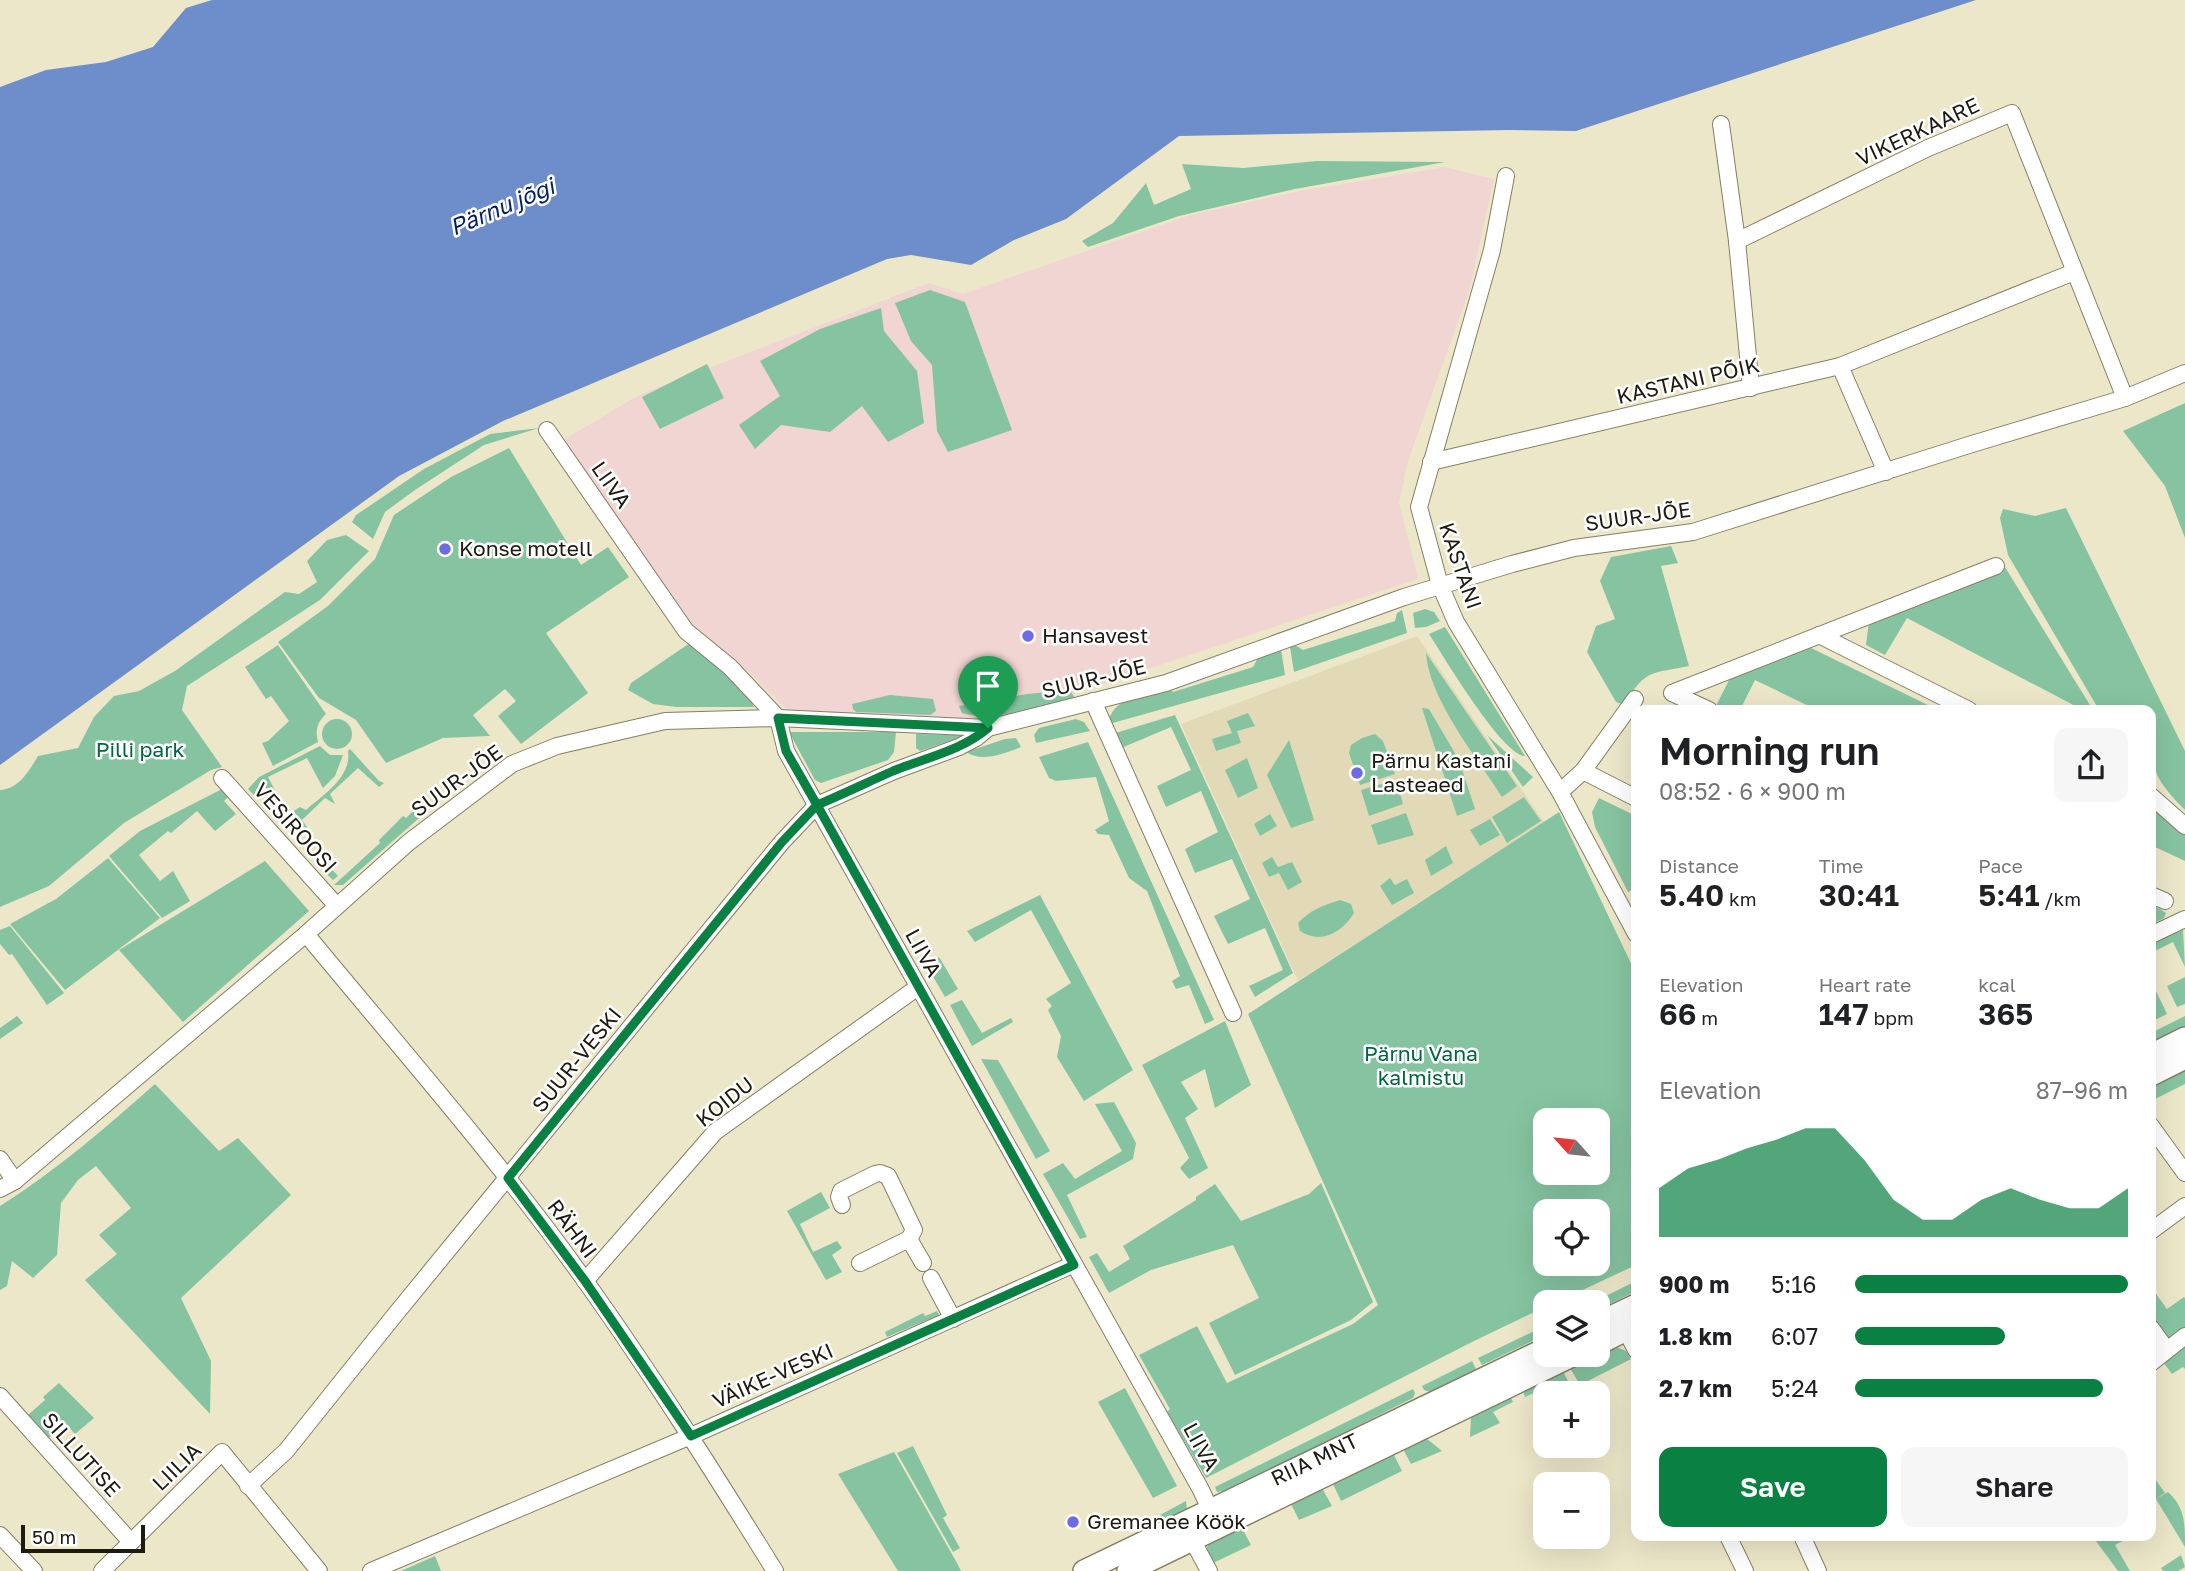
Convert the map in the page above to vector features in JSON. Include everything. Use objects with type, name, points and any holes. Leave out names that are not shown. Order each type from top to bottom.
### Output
[{"type":"main road","points":[[2156,1052],[2185,1038]]},
{"type":"main road","points":[[2156,1072],[2185,1058]]},
{"type":"main road","points":[[1610,1321],[1629,1318]]},
{"type":"main road","points":[[1610,1334],[1629,1318]]},
{"type":"main road","name":"RIIA MNT","points":[[1128,1571],[1199,1526],[1533,1355]]},
{"type":"main road","name":"RIIA MNT","points":[[1084,1571],[1199,1526],[1548,1367]]},
{"type":"street","name":"VIKERKAARE","points":[[1737,241],[1928,148],[2012,113],[2125,398]]},
{"type":"street","points":[[1721,124],[1737,241],[1751,388]]},
{"type":"street","name":"KASTANI","points":[[1506,176],[1492,250],[1419,507],[1440,585],[1456,622],[1560,792],[1631,925]]},
{"type":"street","name":"KASTANI PÕIK","points":[[1431,463],[1840,366],[2074,272]]},
{"type":"street","points":[[1840,366],[1886,472]]},
{"type":"street","name":"SUUR-JÕE","points":[[0,1189],[15,1181],[306,934],[409,842],[512,764],[567,744],[664,721],[778,718],[988,728],[1166,683],[1440,585],[1574,548],[1693,532],[2125,398],[2185,373]]},
{"type":"street","name":"LIIVA","points":[[547,430],[686,631],[730,667],[778,718],[786,751],[1074,1265],[1199,1526],[1209,1571]]},
{"type":"street","points":[[1698,705],[1672,693],[1996,566]]},
{"type":"street","points":[[1819,635],[1959,705]]},
{"type":"street","points":[[1560,792],[1583,771],[1634,698]]},
{"type":"street","points":[[1093,701],[1233,1013]]},
{"type":"street","name":"SUUR-VESKI","points":[[248,1486],[286,1451],[782,842],[817,805],[894,771],[958,747],[988,728]]},
{"type":"street","points":[[1583,771],[1631,795]]},
{"type":"street","name":"VESIROOSI","points":[[222,778],[337,906]]},
{"type":"street","points":[[2156,800],[2185,826]]},
{"type":"street","points":[[2156,933],[2185,919]]},
{"type":"street","name":"RÄHNI","points":[[306,934],[508,1178],[585,1281],[691,1436],[775,1571]]},
{"type":"street","name":"KOIDU","points":[[585,1281],[715,1132],[918,986]]},
{"type":"street","points":[[2156,1133],[2185,1173]]},
{"type":"street","points":[[0,1160],[15,1181]]},
{"type":"street","points":[[842,1205],[839,1197],[841,1191],[880,1173],[888,1176],[914,1230],[909,1239],[860,1263]]},
{"type":"street","points":[[2156,1227],[2185,1206]]},
{"type":"street","points":[[909,1239],[953,1319]]},
{"type":"street","name":"VÄIKE-VESKI","points":[[371,1571],[691,1436],[1074,1265]]},
{"type":"street","points":[[2156,1335],[2167,1350]]},
{"type":"street","points":[[2156,1359],[2185,1336]]},
{"type":"street","name":"SILLUTISE","points":[[0,1396],[131,1542]]},
{"type":"street","name":"LIILIA","points":[[102,1571],[222,1452],[248,1486]]},
{"type":"street","points":[[248,1486],[319,1571]]},
{"type":"street","points":[[0,1535],[34,1571]]},
{"type":"street","points":[[1730,1541],[1745,1571]]},
{"type":"street","points":[[1804,1541],[1818,1571]]},
{"type":"shaded area","points":[[1445,167],[1494,179],[1469,291],[1408,461],[1399,503],[1418,579],[1010,715],[936,720],[786,709],[748,671],[695,629],[562,441],[639,395],[929,283],[963,294],[1190,215],[1300,191]]},
{"type":"shaded area","name":"Pärnu Kastani Lasteaed","points":[[1417,636],[1544,822],[1298,981],[1181,724]]},
{"type":"green space","points":[[1317,161],[1445,162],[1295,189],[1179,216],[1088,247],[1082,241],[1113,223],[1146,183],[1154,205],[1191,189],[1182,164],[1243,168]]},
{"type":"green space","points":[[930,290],[965,302],[1012,430],[948,452],[937,431],[932,365],[911,341],[895,303]]},
{"type":"green space","points":[[881,308],[884,331],[917,371],[924,423],[888,442],[862,406],[830,432],[781,425],[755,449],[739,425],[780,396],[760,361],[820,329]]},
{"type":"green space","points":[[707,364],[724,398],[660,429],[642,397]]},
{"type":"green space","points":[[2185,403],[2185,538],[2165,486],[2123,431]]},
{"type":"green space","points":[[539,428],[484,445],[415,490],[385,512],[373,539],[352,522],[356,515],[424,469],[490,434]]},
{"type":"green space","points":[[509,448],[581,565],[608,547],[629,577],[546,633],[588,693],[521,744],[498,716],[516,701],[505,689],[473,715],[490,736],[443,738],[386,763],[356,720],[319,698],[278,642],[328,606],[375,559],[394,515],[451,477]]},
{"type":"green space","points":[[2066,508],[2185,751],[2185,810],[2164,786],[2156,770],[2156,705],[2096,705],[2008,555],[2000,518],[2003,509],[2035,516]]},
{"type":"green space","name":"Pilli park","points":[[346,535],[369,551],[320,600],[187,686],[182,710],[222,767],[211,770],[124,823],[49,886],[0,907],[0,790],[18,783],[38,756],[78,748],[94,717],[114,696],[139,691],[175,671],[285,592],[299,594],[317,582],[307,561],[327,540]]},
{"type":"green space","points":[[1671,546],[1678,563],[1661,566],[1689,666],[1650,675],[1638,685],[1624,705],[1616,702],[1587,652],[1596,626],[1615,619],[1600,581],[1611,557]]},
{"type":"green space","points":[[2005,567],[2090,705],[2073,705],[1907,618],[1885,655],[1866,645],[1869,621]]},
{"type":"green space","points":[[1425,609],[1434,612],[1440,621],[1415,628],[1413,613]]},
{"type":"green space","points":[[1402,610],[1407,633],[1294,672],[1290,647],[1295,645],[1303,650],[1395,621],[1397,613]]},
{"type":"green space","points":[[1445,627],[1525,756],[1502,740],[1488,723],[1429,634]]},
{"type":"green space","points":[[690,643],[744,688],[754,707],[676,707],[653,704],[628,690],[631,683]]},
{"type":"green space","points":[[278,645],[326,714],[318,727],[318,742],[273,766],[262,743],[268,741],[289,721],[271,696],[266,699],[245,667]]},
{"type":"green space","points":[[1805,645],[1928,705],[1807,705],[1755,680],[1742,705],[1716,705],[1733,672]]},
{"type":"green space","points":[[1281,649],[1285,675],[1109,724],[1115,709],[1130,699],[1165,686],[1173,692],[1253,667],[1259,656]]},
{"type":"green space","points":[[1426,653],[1517,786],[1502,797],[1445,708],[1429,671]]},
{"type":"green space","points":[[1070,690],[1075,698],[1003,714],[988,716],[962,713],[959,706],[1027,694]]},
{"type":"green space","points":[[890,695],[933,699],[936,711],[930,715],[856,712],[853,709],[852,704]]},
{"type":"green space","points":[[1422,708],[1429,709],[1459,760],[1475,809],[1457,816]]},
{"type":"green space","points":[[1248,713],[1255,726],[1237,731],[1241,743],[1216,751],[1212,739],[1232,733],[1227,721]]},
{"type":"green space","points":[[1175,715],[1293,973],[1255,997],[1249,986],[1283,970],[1265,928],[1228,944],[1214,916],[1250,899],[1232,859],[1195,873],[1185,849],[1218,832],[1201,791],[1166,807],[1157,786],[1191,770],[1171,727],[1119,749],[1112,734]]},
{"type":"green space","points":[[337,719],[348,723],[352,734],[348,745],[337,749],[326,745],[322,734],[326,723]]},
{"type":"green space","points":[[1076,719],[1084,722],[1090,731],[1036,743],[1034,735],[1039,728]]},
{"type":"green space","points":[[789,732],[896,732],[894,752],[888,760],[821,783],[815,780]]},
{"type":"green space","points":[[916,734],[967,735],[920,751],[916,748]]},
{"type":"green space","points":[[1375,734],[1383,741],[1395,774],[1360,785],[1349,753],[1351,745]]},
{"type":"green space","points":[[1487,735],[1533,777],[1523,787]]},
{"type":"green space","points":[[1016,738],[1021,747],[1001,754],[979,757],[966,752],[1005,739]]},
{"type":"green space","points":[[1289,740],[1314,820],[1291,828],[1267,775]]},
{"type":"green space","points":[[1088,742],[1214,1020],[1205,1024],[1189,985],[1176,989],[1172,981],[1180,976],[1147,891],[1129,878],[1109,835],[1098,834],[1095,830],[1109,821],[1096,777],[1056,781],[1049,778],[1039,757]]},
{"type":"green space","points":[[320,746],[330,755],[343,755],[335,776],[323,788],[307,758],[268,777],[282,804],[264,786],[254,795],[248,789],[259,777]]},
{"type":"green space","points":[[350,749],[379,781],[384,783],[379,787],[358,768],[330,794],[335,804],[325,798],[302,820],[309,830],[309,836],[291,816],[292,812],[300,807],[306,810],[335,785],[346,769]]},
{"type":"green space","points":[[1247,758],[1258,788],[1238,798],[1225,770]]},
{"type":"green space","points":[[1396,780],[1403,804],[1369,816],[1361,790]]},
{"type":"green space","points":[[222,789],[229,796],[224,801],[236,814],[215,831],[197,811],[139,855],[160,881],[173,871],[190,901],[162,918],[109,856],[140,831]]},
{"type":"green space","points":[[1524,797],[1541,821],[1507,843],[1492,817]]},
{"type":"green space","points":[[1599,798],[1631,814],[1631,890],[1628,892],[1595,827],[1592,812]]},
{"type":"green space","points":[[2156,804],[2185,830],[2185,861],[2156,847]]},
{"type":"green space","points":[[419,805],[426,812],[343,885],[334,885],[380,843],[379,840],[403,816],[406,818]]},
{"type":"green space","name":"Pärnu Vana kalmistu","points":[[1559,812],[1631,963],[1631,1267],[1583,1290],[1533,1290],[1533,1313],[1206,1478],[1167,1412],[1170,1409],[1139,1355],[1197,1326],[1227,1383],[1353,1324],[1378,1305],[1248,1014]]},
{"type":"green space","points":[[1406,813],[1414,835],[1378,845],[1371,825]]},
{"type":"green space","points":[[1270,814],[1277,826],[1260,836],[1254,824]]},
{"type":"green space","points":[[1490,819],[1500,835],[1480,846],[1470,830]]},
{"type":"green space","points":[[1446,846],[1453,863],[1431,876],[1425,860]]},
{"type":"green space","points":[[317,853],[338,876],[333,880],[314,862]]},
{"type":"green space","points":[[1272,857],[1278,867],[1292,862],[1302,882],[1288,890],[1279,873],[1269,877],[1262,863]]},
{"type":"green space","points":[[108,858],[160,918],[65,990],[10,924],[56,899]]},
{"type":"green space","points":[[265,861],[309,911],[183,1022],[119,950]]},
{"type":"green space","points":[[1390,878],[1395,885],[1407,879],[1414,893],[1392,905],[1380,886]]},
{"type":"green space","points":[[1040,895],[1133,1070],[1084,1101],[1057,1057],[1061,1036],[1048,1010],[1052,1006],[1046,999],[1071,983],[1031,910],[975,942],[967,931]]},
{"type":"green space","points":[[1340,900],[1351,904],[1354,913],[1344,926],[1331,934],[1316,937],[1300,931],[1298,923],[1307,915]]},
{"type":"green space","points":[[2156,907],[2166,913],[2164,918],[2156,922]]},
{"type":"green space","points":[[10,926],[64,993],[47,1005],[12,954],[9,955],[0,944],[0,930]]},
{"type":"green space","points":[[2183,930],[2185,967],[2173,942],[2156,950],[2156,942]]},
{"type":"green space","points":[[939,957],[958,989],[945,997],[928,968]]},
{"type":"green space","points":[[2185,977],[2185,1004],[2177,1007],[2167,986]]},
{"type":"green space","points":[[2156,991],[2167,1014],[2156,1020]]},
{"type":"green space","points":[[962,1000],[982,1033],[1011,1018],[1013,1022],[972,1046],[950,1005]]},
{"type":"green space","points":[[17,1016],[23,1023],[0,1039],[0,1028]]},
{"type":"green space","points":[[2185,1016],[2185,1027],[2156,1041],[2156,1030]]},
{"type":"green space","points":[[1225,1021],[1251,1085],[1215,1108],[1205,1069],[1181,1082],[1198,1109],[1185,1118],[1208,1168],[1189,1179],[1180,1168],[1189,1158],[1142,1065]]},
{"type":"green space","points":[[981,1059],[998,1060],[1050,1151],[1036,1159]]},
{"type":"green space","points":[[2185,1070],[2185,1084],[2156,1098],[2156,1084]]},
{"type":"green space","points":[[155,1084],[219,1151],[238,1138],[291,1195],[181,1298],[211,1361],[210,1414],[85,1280],[117,1254],[99,1235],[131,1208],[96,1166],[78,1180],[61,1203],[57,1255],[33,1278],[12,1261],[7,1286],[0,1290],[0,1206],[60,1164]]},
{"type":"green space","points":[[1114,1102],[1136,1143],[1133,1159],[1067,1195],[1087,1237],[1080,1239],[1043,1174],[1063,1163],[1075,1179],[1122,1151],[1095,1104]]},
{"type":"green space","points":[[1321,1183],[1373,1302],[1351,1320],[1235,1375],[1209,1323],[1259,1298],[1233,1245],[1151,1270],[1109,1293],[1089,1257],[1097,1253],[1109,1272],[1130,1259],[1123,1246],[1196,1200],[1196,1197],[1215,1184],[1241,1221],[1309,1194]]},
{"type":"green space","points":[[821,1192],[830,1208],[800,1224],[813,1252],[837,1241],[842,1248],[832,1255],[842,1272],[826,1280],[787,1211]]},
{"type":"green space","points":[[1631,1284],[1631,1294],[1610,1304],[1610,1294]]},
{"type":"green space","points":[[2156,1294],[2167,1309],[2184,1297],[2185,1328],[2170,1339],[2164,1340],[2156,1329]]},
{"type":"green space","points":[[937,1311],[939,1315],[887,1337],[885,1332],[923,1313],[925,1316]]},
{"type":"green space","points":[[1533,1332],[1533,1341],[1482,1365],[1478,1358]]},
{"type":"green space","points":[[1614,1346],[1626,1351],[1631,1359],[1588,1381],[1578,1381],[1570,1368],[1610,1367],[1610,1348]]},
{"type":"green space","points":[[2185,1346],[2185,1369],[2183,1367],[2172,1374],[2163,1362]]},
{"type":"green space","points":[[1472,1361],[1476,1369],[1430,1392],[1424,1390],[1422,1386]]},
{"type":"green space","points":[[1563,1371],[1568,1381],[1543,1381]]},
{"type":"green space","points":[[59,1383],[94,1418],[75,1434],[64,1422],[49,1438],[28,1415]]},
{"type":"green space","points":[[1533,1386],[1533,1393],[1525,1397],[1523,1391]]},
{"type":"green space","points":[[1125,1388],[1177,1486],[1153,1498],[1098,1402]]},
{"type":"green space","points":[[1413,1389],[1413,1398],[1229,1490],[1217,1492],[1215,1487]]},
{"type":"green space","points":[[1510,1396],[1513,1402],[1493,1412],[1500,1423],[1470,1437],[1471,1416]]},
{"type":"green space","points":[[1426,1438],[1442,1451],[1411,1464],[1403,1449]]},
{"type":"green space","points":[[913,1446],[947,1515],[943,1518],[960,1548],[953,1552],[897,1453]]},
{"type":"green space","points":[[894,1452],[961,1571],[898,1571],[838,1474]]},
{"type":"green space","points":[[1393,1453],[1402,1471],[1341,1501],[1333,1484]]},
{"type":"green space","points":[[2156,1480],[2165,1493],[2156,1499]]},
{"type":"green space","points":[[1322,1488],[1332,1506],[1299,1520],[1291,1504]]},
{"type":"green space","points":[[2168,1492],[2178,1504],[2183,1516],[2185,1547],[2156,1499]]},
{"type":"green space","points":[[1186,1501],[1187,1509],[1162,1520],[1160,1515]]},
{"type":"green space","points":[[1242,1528],[1251,1545],[1211,1564],[1206,1551],[1208,1545]]},
{"type":"green space","points":[[2096,1541],[2122,1541],[2115,1545],[2130,1571],[2118,1571]]},
{"type":"green space","points":[[2181,1555],[2185,1567],[2178,1571],[2163,1571],[2161,1568]]},
{"type":"green space","points":[[435,1556],[441,1571],[401,1571]]},
{"type":"water","name":"Pärnu jõgi","points":[[212,0],[1976,0],[1576,131],[1179,136],[1066,219],[1014,240],[971,265],[911,255],[887,259],[503,421],[399,476],[0,765],[0,87],[46,70],[106,62],[153,47],[186,8]]},
{"type":"place","name":"Konse motell","points":[[445,549]]},
{"type":"place","name":"Hansavest","points":[[1028,636]]},
{"type":"place","name":"Pärnu Kastani Lasteaed","points":[[1357,773]]},
{"type":"place","name":"Gremanee Köök","points":[[1073,1522]]},
{"type":"route","points":[[988,728],[778,718],[786,751],[817,805],[782,842],[508,1178],[585,1281],[691,1436],[1074,1265],[817,805],[894,771],[958,747],[988,728]]}]
